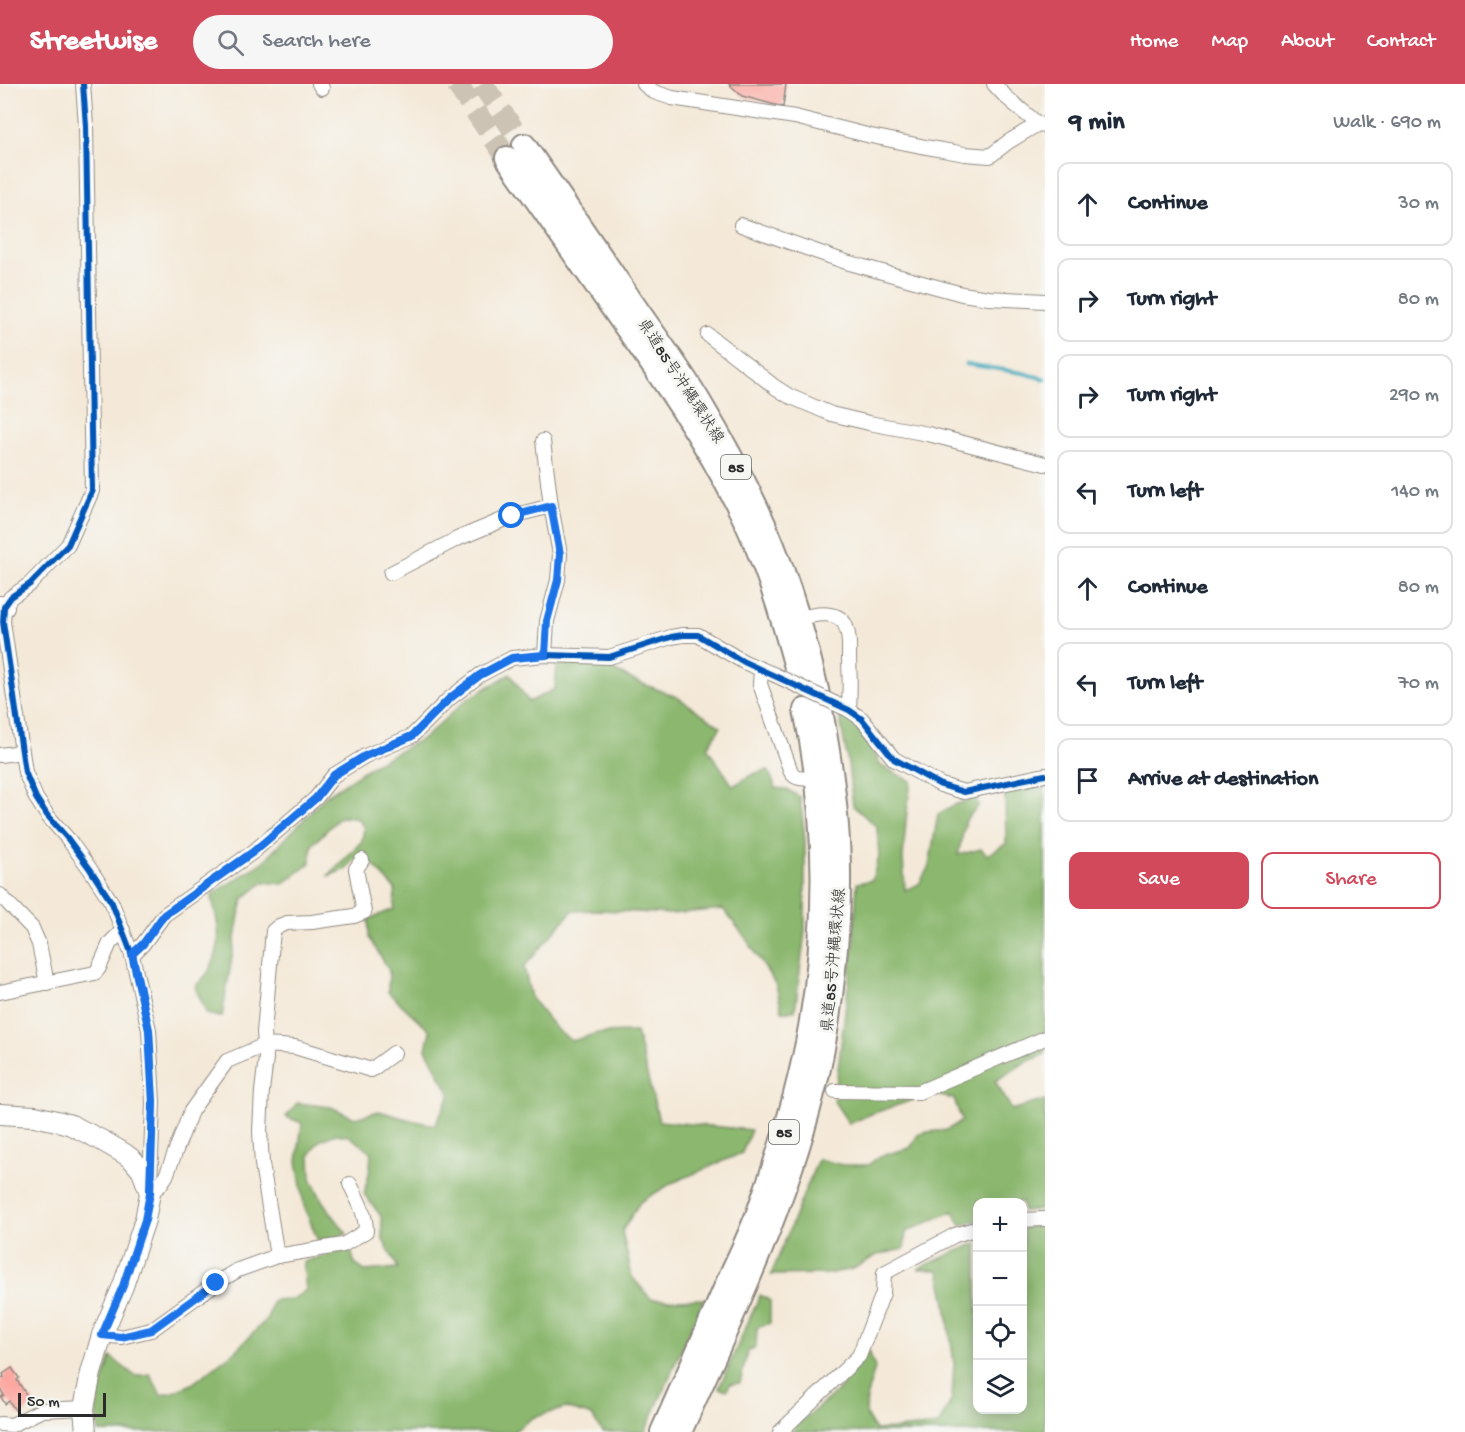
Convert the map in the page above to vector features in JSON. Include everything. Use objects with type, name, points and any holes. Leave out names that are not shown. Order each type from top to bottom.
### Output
[{"type":"main road","name":"県道85号沖縄環状線","points":[[516,152],[650,345],[738,505],[754,542],[789,607],[812,668],[823,720],[835,804],[839,882],[837,939],[824,1043],[814,1093],[777,1210],[680,1432]]},
{"type":"main road","name":"県道85号沖縄環状線","points":[[662,1432],[761,1206],[796,1093],[807,1041],[820,937],[822,884],[820,813],[808,724],[796,670],[789,607]]},
{"type":"main road","points":[[0,1114],[35,1116],[61,1122],[101,1140],[133,1160],[142,1171],[150,1193],[145,1220],[123,1286],[102,1335],[91,1373],[84,1408],[86,1432]]},
{"type":"street","points":[[83,84],[86,126],[92,491],[68,545],[30,584],[11,597],[2,607],[4,638],[25,772],[36,798],[90,868],[112,903],[132,954],[149,1030],[153,1102],[150,1193]]},
{"type":"street","points":[[644,84],[654,92],[672,98],[795,117],[871,136],[965,154],[990,156],[1008,142],[1042,124],[1006,97],[994,84]]},
{"type":"street","points":[[741,225],[846,262],[962,294],[988,298],[1045,301]]},
{"type":"street","points":[[708,335],[789,396],[831,414],[928,434],[1045,464]]},
{"type":"street","points":[[543,441],[560,554],[558,580],[547,621],[545,655]]},
{"type":"street","points":[[391,573],[457,539],[512,516],[551,506]]},
{"type":"street","points":[[789,607],[833,615],[847,627],[849,710]]},
{"type":"street","points":[[132,954],[143,944],[164,915],[253,852],[316,798],[334,775],[365,756],[412,736],[449,699],[480,675],[512,658],[545,655],[609,657],[671,637],[698,635],[761,670],[849,710],[862,719],[894,759],[941,785],[964,792],[1045,775]]},
{"type":"street","points":[[761,670],[760,684],[791,772],[794,777],[798,778],[816,777]]},
{"type":"street","points":[[0,754],[22,752]]},
{"type":"street","points":[[277,1256],[262,1164],[260,1131],[266,1058],[264,1032],[273,931],[287,923],[312,922],[364,912],[356,869],[362,860]]},
{"type":"street","points":[[0,895],[32,928],[39,944],[47,983]]},
{"type":"street","points":[[0,992],[95,973],[110,943],[123,930]]},
{"type":"street","points":[[835,1091],[919,1092],[1045,1038]]},
{"type":"street","points":[[150,1193],[166,1176],[191,1111],[226,1061],[265,1045],[295,1047],[371,1071],[394,1053]]},
{"type":"street","points":[[102,1335],[121,1337],[151,1330],[238,1270],[277,1256],[343,1245],[366,1231],[362,1207],[350,1184]]},
{"type":"street","points":[[1027,1220],[1045,1219]]},
{"type":"street","points":[[780,1432],[859,1356],[883,1293],[884,1273],[955,1235],[973,1230]]},
{"type":"street","points":[[0,1424],[12,1425],[42,1410],[84,1408]]},
{"type":"green space","points":[[600,663],[633,680],[677,697],[721,727],[707,747],[733,786],[753,774],[768,770],[776,788],[788,790],[800,797],[805,839],[805,931],[795,1011],[782,1011],[776,985],[745,937],[723,909],[671,914],[601,910],[572,911],[524,967],[531,998],[558,1031],[572,1041],[598,1033],[636,1032],[659,1121],[751,1130],[742,1153],[672,1183],[640,1202],[622,1231],[632,1277],[651,1299],[704,1299],[645,1432],[602,1432],[592,1416],[566,1408],[532,1418],[513,1432],[99,1432],[96,1413],[99,1394],[111,1357],[135,1376],[150,1374],[161,1395],[174,1392],[192,1384],[235,1351],[267,1319],[273,1300],[293,1299],[306,1290],[303,1262],[350,1248],[355,1264],[365,1271],[398,1268],[383,1240],[381,1216],[364,1194],[370,1169],[371,1152],[349,1136],[336,1134],[319,1141],[310,1155],[311,1178],[323,1202],[347,1234],[318,1241],[304,1206],[297,1161],[302,1123],[286,1117],[297,1103],[331,1107],[355,1118],[379,1111],[435,1125],[450,1095],[426,1049],[430,1031],[388,992],[389,970],[369,937],[369,919],[394,909],[395,889],[370,861],[359,855],[346,869],[328,876],[362,841],[364,827],[356,818],[340,817],[312,845],[310,863],[283,884],[264,882],[244,898],[239,915],[222,1017],[207,1014],[195,987],[209,971],[217,950],[218,932],[211,895],[262,863],[327,795],[371,766],[424,738],[466,700],[510,674],[529,702],[555,689],[557,665]]},
{"type":"green space","points":[[839,712],[863,734],[881,766],[911,781],[903,858],[905,890],[919,884],[929,866],[938,814],[954,805],[975,798],[979,805],[966,820],[958,855],[981,849],[987,855],[1006,844],[1005,791],[1045,781],[1045,1054],[1024,1063],[995,1081],[1012,1110],[1045,1100],[1045,1209],[1027,1211],[1027,1198],[973,1198],[973,1222],[961,1225],[953,1211],[906,1232],[904,1249],[877,1255],[853,1269],[826,1274],[771,1275],[818,1159],[842,1165],[868,1165],[880,1156],[910,1148],[919,1133],[947,1130],[962,1121],[954,1099],[931,1094],[871,1114],[849,1124],[834,1101],[853,948],[857,883],[872,880],[879,856],[877,827],[853,806]]},
{"type":"green space","points":[[1045,1223],[1045,1432],[792,1432],[799,1423],[839,1390],[869,1350],[875,1368],[867,1395],[866,1415],[875,1430],[938,1425],[952,1399],[954,1363],[939,1270],[918,1269],[973,1245],[973,1414],[1027,1414],[1027,1227]]},
{"type":"green space","points":[[760,1295],[770,1300],[770,1323],[757,1328],[756,1347],[748,1351],[740,1383],[730,1384],[727,1390],[719,1388]]},
{"type":"building","points":[[729,84],[786,84],[783,107],[742,96]]},
{"type":"building","points":[[12,1368],[19,1378],[17,1380],[29,1399],[33,1398],[35,1405],[19,1416],[9,1401],[5,1404],[1,1397],[4,1395],[0,1389],[0,1379]]},
{"type":"waterway","points":[[966,364],[1045,379]]},
{"type":"tunnel","points":[[457,84],[507,158]]},
{"type":"tunnel","points":[[482,84],[524,145]]},
{"type":"cycle path","points":[[83,84],[86,126],[92,491],[68,545],[30,584],[11,597],[4,607],[3,622],[25,772],[36,798],[47,815],[68,839],[112,903],[132,955],[149,1030],[153,1102],[150,1193]]},
{"type":"cycle path","points":[[132,955],[164,915],[253,852],[316,798],[334,775],[365,756],[412,736],[449,699],[480,675],[512,658],[545,655],[609,657],[671,637],[698,635],[744,662],[849,710],[862,719],[894,759],[941,785],[964,792],[1045,775]]},
{"type":"route","points":[[216,1283],[151,1330],[121,1337],[102,1335],[123,1286],[145,1220],[150,1193],[153,1102],[149,1030],[132,954],[143,944],[164,915],[253,852],[316,798],[334,775],[365,756],[412,736],[449,699],[480,675],[512,658],[545,655],[547,621],[558,580],[560,554],[554,516],[551,506],[512,516]]}]
